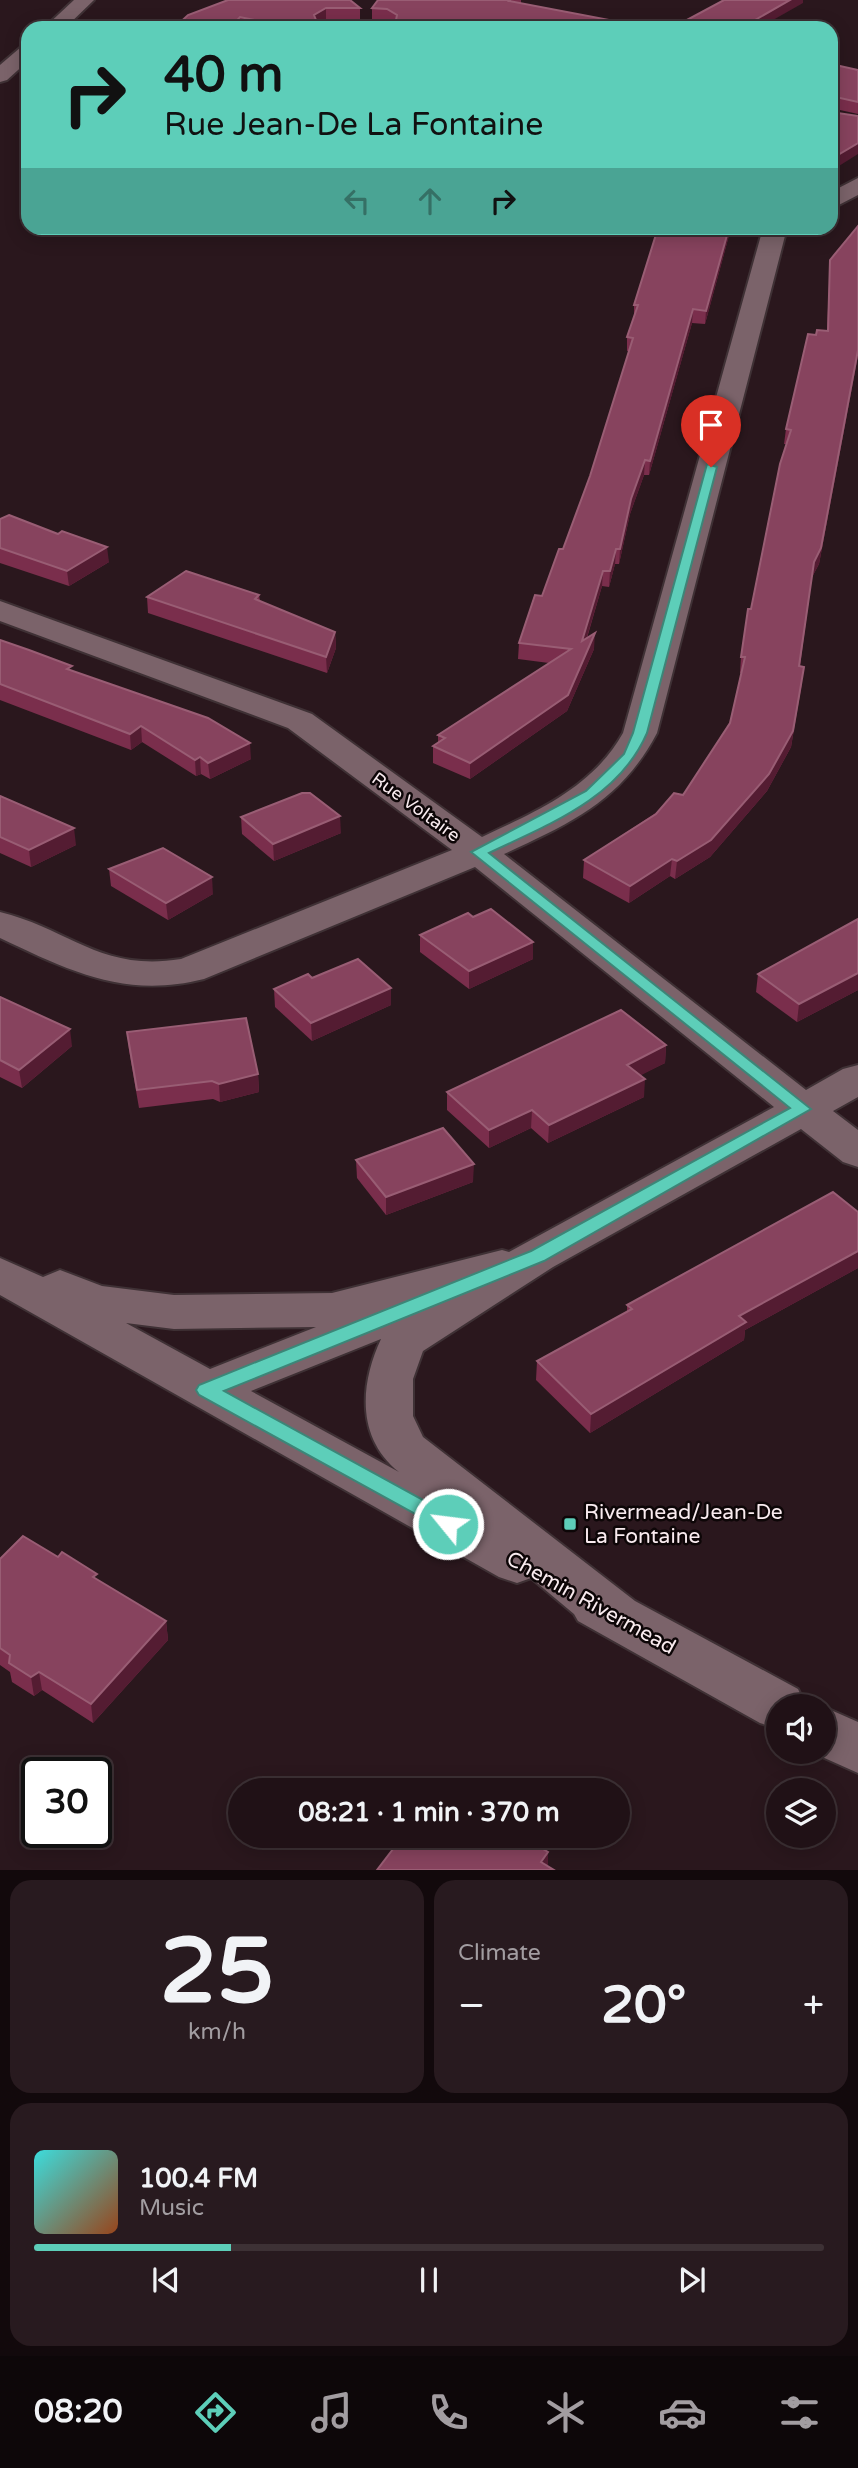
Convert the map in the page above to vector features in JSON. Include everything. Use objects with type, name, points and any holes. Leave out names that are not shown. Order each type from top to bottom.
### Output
[{"type":"street","points":[[62,21],[85,0]]},
{"type":"street","points":[[0,76],[21,57]]},
{"type":"street","points":[[838,198],[858,185]]},
{"type":"street","points":[[773,235],[640,733],[630,756],[591,794],[557,815],[479,852],[858,1152]]},
{"type":"street","name":"Rue Voltaire","points":[[0,610],[300,721],[479,852]]},
{"type":"street","name":"Rue Voltaire","points":[[0,923],[103,969],[134,976],[161,977],[190,970],[479,852]]},
{"type":"street","points":[[618,1618],[404,1449],[389,1416],[389,1379],[403,1341],[537,1256],[858,1079]]},
{"type":"street","points":[[0,1261],[95,1302],[174,1312],[256,1313],[332,1310],[537,1256]]},
{"type":"street","points":[[206,1390],[537,1256]]},
{"type":"street","name":"Chemin Rivermead","points":[[0,1274],[766,1699]]},
{"type":"street","points":[[836,1737],[858,1749]]},
{"type":"building","points":[[228,0],[350,0],[360,8],[326,8],[314,15],[316,20],[396,20],[397,15],[387,9],[372,8],[378,0],[510,0],[614,21],[259,21],[240,17],[236,21],[182,21],[188,15]]},
{"type":"building","points":[[724,0],[790,0],[753,21],[685,21]]},
{"type":"building","points":[[838,66],[858,70],[858,102],[838,98]]},
{"type":"building","points":[[838,113],[858,116],[858,143],[838,155]]},
{"type":"building","points":[[858,226],[858,350],[821,548],[814,562],[799,666],[804,667],[793,731],[769,774],[711,840],[677,861],[672,859],[630,886],[584,860],[656,814],[674,793],[683,795],[730,723],[745,657],[741,657],[748,609],[751,609],[780,464],[791,430],[786,429],[808,334],[816,335],[817,330],[828,331],[830,260]]},
{"type":"building","points":[[656,235],[727,235],[706,311],[693,309],[650,461],[645,460],[631,499],[620,549],[616,549],[610,571],[603,571],[582,641],[595,633],[568,695],[470,763],[433,746],[445,738],[438,735],[571,649],[519,643],[535,595],[542,596],[590,476],[633,338],[627,337],[638,305],[634,305]]},
{"type":"building","points":[[9,515],[58,534],[62,531],[107,547],[67,571],[0,548],[0,519]]},
{"type":"building","points":[[186,571],[259,595],[255,599],[335,632],[326,657],[147,597]]},
{"type":"building","points":[[0,640],[72,666],[67,669],[208,718],[250,743],[208,763],[200,757],[195,760],[141,726],[130,734],[0,684]]},
{"type":"building","points":[[302,793],[310,793],[340,816],[273,844],[241,817]]},
{"type":"building","points":[[0,796],[74,828],[29,850],[0,837]]},
{"type":"building","points":[[163,848],[212,877],[166,903],[109,869]]},
{"type":"building","points":[[491,909],[533,942],[469,971],[420,935],[468,913],[473,917]]},
{"type":"building","points":[[858,919],[858,973],[799,1004],[758,974]]},
{"type":"building","points":[[358,959],[391,988],[311,1023],[274,989],[308,974],[312,978]]},
{"type":"building","points":[[0,997],[70,1029],[19,1070],[0,1060]]},
{"type":"building","points":[[621,1010],[666,1045],[627,1065],[645,1079],[549,1125],[532,1110],[489,1130],[447,1092]]},
{"type":"building","points":[[246,1018],[258,1074],[219,1084],[212,1081],[137,1090],[127,1032]]},
{"type":"building","points":[[443,1128],[474,1164],[386,1197],[356,1160]]},
{"type":"building","points":[[833,1192],[858,1212],[858,1251],[739,1316],[746,1322],[591,1414],[537,1361],[632,1309],[627,1305]]},
{"type":"building","points":[[23,1536],[58,1557],[62,1552],[97,1574],[93,1577],[166,1621],[91,1704],[39,1672],[31,1677],[9,1663],[10,1655],[0,1648],[0,1559]]},
{"type":"building","points":[[394,1848],[541,1848],[548,1852],[541,1862],[554,1870],[377,1870]]},
{"type":"place","name":"Rivermead/Jean-De La Fontaine","points":[[570,1524]]},
{"type":"route","points":[[448,1524],[206,1390],[537,1256],[802,1109],[479,852],[557,815],[591,794],[630,756],[640,733],[711,467]]}]
